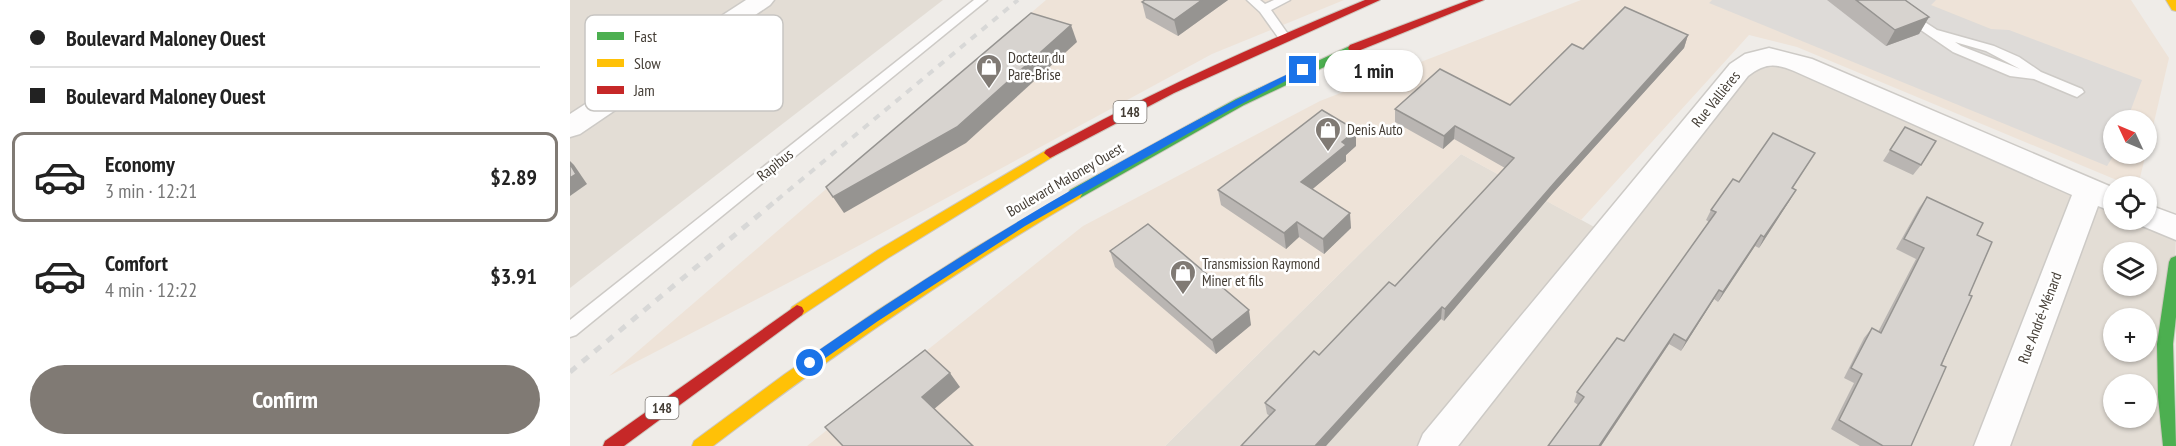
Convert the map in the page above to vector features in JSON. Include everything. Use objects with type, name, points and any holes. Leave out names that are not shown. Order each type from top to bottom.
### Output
[{"type":"main road","name":"Boulevard Maloney Ouest","points":[[611,446],[772,328],[895,245],[989,188],[1112,121],[1284,37],[1375,0]]},
{"type":"main road","name":"Boulevard Maloney Ouest","points":[[700,446],[794,374],[874,318],[1022,223],[1121,166],[1237,102],[1303,70],[1399,29],[1479,0]]},
{"type":"main road","points":[[2170,0],[2176,8]]},
{"type":"main road","points":[[2171,446],[2166,397],[2165,344],[2176,262]]},
{"type":"street","points":[[739,15],[762,0]]},
{"type":"street","name":"Rue Vallières","points":[[1436,446],[1739,70],[1760,56],[1774,56],[1803,65],[2101,195]]},
{"type":"street","points":[[570,127],[594,111]]},
{"type":"street","name":"Rue André-Ménard","points":[[1992,446],[2101,195]]},
{"type":"street","points":[[2157,220],[2176,228]]},
{"type":"lane","name":"Rapibus","points":[[570,330],[981,0]]},
{"type":"lane","points":[[1253,0],[1263,9],[1284,37]]},
{"type":"lane","points":[[1263,9],[1284,0]]},
{"type":"lane","points":[[1883,0],[1957,50],[2014,73],[2036,75],[2077,92]]},
{"type":"shaded area","points":[[570,0],[943,0],[570,288]]},
{"type":"shaded area","points":[[1046,0],[1344,0],[1212,54],[834,259],[609,376]]},
{"type":"shaded area","points":[[1581,0],[2131,0],[2169,58],[2157,110],[2103,110],[2103,164],[2143,164],[2140,176],[2107,176],[1797,47],[1749,35],[1581,220],[1461,154],[1165,446],[807,446],[1083,226],[1320,101]]},
{"type":"shaded area","points":[[1712,0],[1936,0],[1931,5],[1991,29],[2009,30],[2142,80],[2131,110],[2103,110],[2103,164],[2108,164],[2107,166],[1709,3]]},
{"type":"shaded area","points":[[1760,56],[2103,197],[2103,230],[2157,230],[2157,222],[2176,228],[2171,446],[1165,446],[1461,154],[1607,234]]},
{"type":"building","points":[[1145,0],[1202,0],[1174,20],[1142,2]]},
{"type":"building","points":[[1856,0],[1905,0],[1929,17],[1895,30]]},
{"type":"building","points":[[1625,7],[1688,35],[1556,181],[1445,309],[1442,307],[1315,446],[1241,446],[1275,410],[1265,403],[1314,351],[1319,355],[1389,282],[1395,286],[1514,158],[1455,126],[1444,136],[1395,109],[1440,69],[1510,105],[1572,44],[1583,49]]},
{"type":"building","points":[[1031,13],[1071,25],[957,127],[833,197],[826,187]]},
{"type":"building","points":[[1322,110],[1356,130],[1342,142],[1346,145],[1301,182],[1350,213],[1323,239],[1297,222],[1284,233],[1218,190]]},
{"type":"building","points":[[1905,127],[1936,141],[1921,165],[1890,150]]},
{"type":"building","points":[[1773,133],[1815,153],[1792,188],[1796,190],[1764,237],[1761,235],[1723,292],[1719,290],[1686,341],[1674,334],[1599,446],[1548,446],[1584,397],[1577,392],[1617,338],[1624,341],[1716,212],[1711,210],[1733,179],[1739,182]]},
{"type":"building","points":[[570,164],[576,174],[570,178]]},
{"type":"building","points":[[1927,197],[1983,223],[1977,235],[1992,242],[1969,295],[1972,296],[1941,365],[1946,367],[1911,446],[1883,446],[1839,420],[1862,374],[1851,368],[1872,328],[1881,333],[1924,248],[1904,239]]},
{"type":"building","name":"Transmission Raymond Miner et fils","points":[[1148,224],[1249,310],[1212,340],[1110,251]]},
{"type":"building","points":[[925,350],[950,373],[922,397],[973,446],[843,446],[825,427]]},
{"type":"railway","points":[[777,200],[1018,0]]},
{"type":"railway","points":[[570,372],[778,199]]},
{"type":"traffic: fast","points":[[1075,194],[1240,102],[1354,48]]},
{"type":"traffic: fast","points":[[2171,446],[2166,397],[2165,344],[2176,262]]},
{"type":"traffic: slow","points":[[2171,0],[2176,8]]},
{"type":"traffic: slow","points":[[797,311],[883,254],[1050,153]]},
{"type":"traffic: slow","points":[[700,446],[791,378],[883,314],[978,252],[1075,194]]},
{"type":"traffic: jam","points":[[1050,153],[1129,110],[1210,71],[1375,0]]},
{"type":"traffic: jam","points":[[1354,48],[1479,0]]},
{"type":"traffic: jam","points":[[611,446],[797,311]]},
{"type":"place","name":"Docteur du Pare-Brise","points":[[989,90]]},
{"type":"place","name":"Denis Auto","points":[[1328,153]]},
{"type":"place","name":"Transmission Raymond Miner et fils","points":[[1183,296]]},
{"type":"route","points":[[810,363],[874,318],[1022,223],[1224,109],[1303,70]]}]
